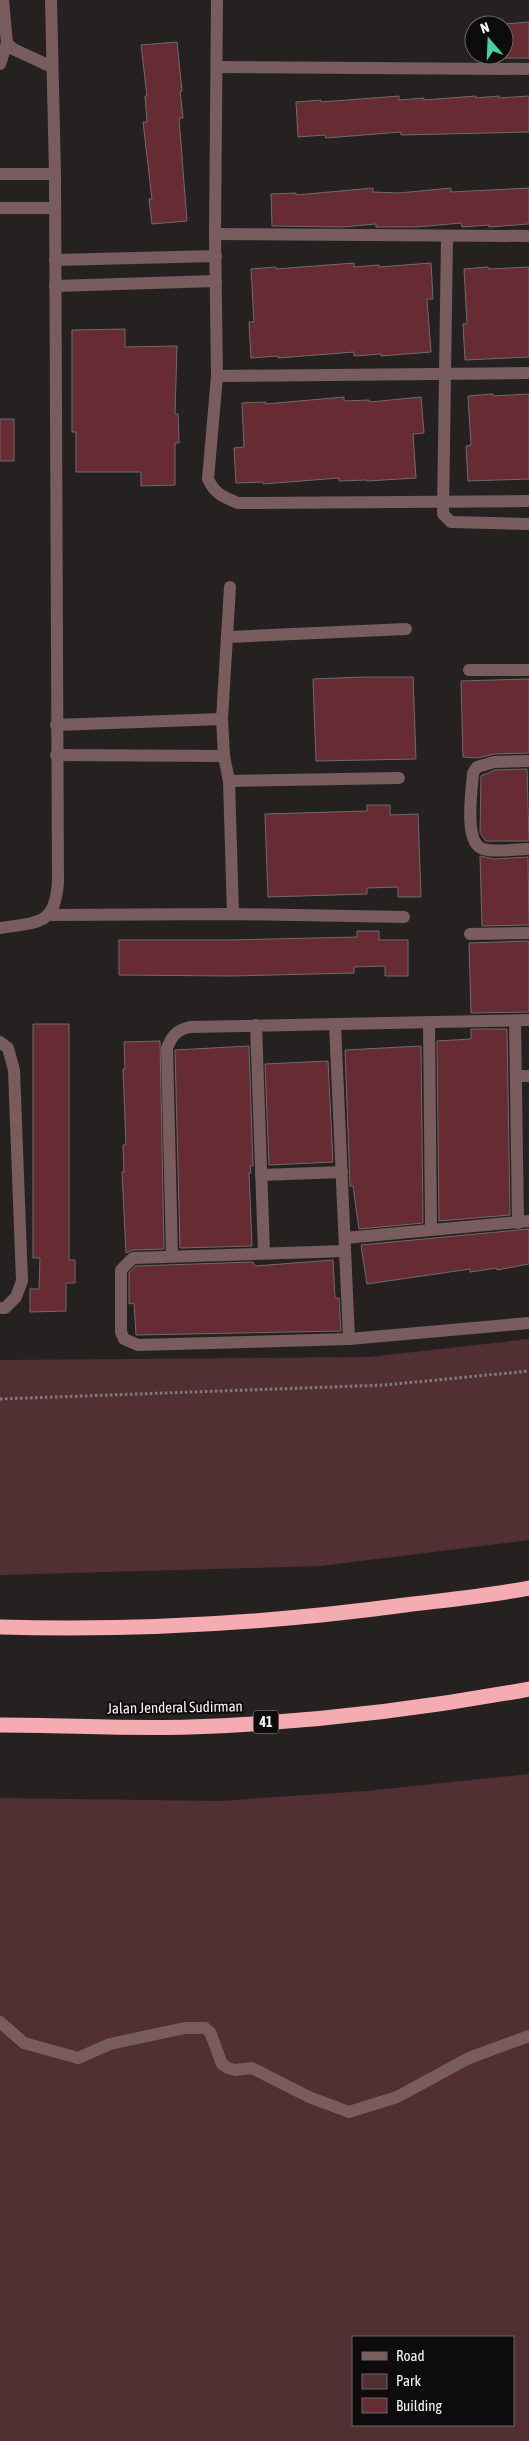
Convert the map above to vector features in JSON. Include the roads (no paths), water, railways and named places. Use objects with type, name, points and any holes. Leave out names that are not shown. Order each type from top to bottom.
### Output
[{"type":"highway","points":[[0,1627],[54,1629],[184,1625],[319,1616],[529,1588]]},
{"type":"highway","name":"Jalan Jenderal Sudirman","points":[[0,1725],[189,1727],[340,1717],[484,1698],[529,1689]]},
{"type":"street","points":[[3,0],[4,34],[7,43],[14,49],[52,67]]},
{"type":"street","points":[[0,928],[36,922],[48,915],[57,903],[55,174],[51,0]]},
{"type":"street","points":[[217,0],[215,234],[217,376],[208,479],[213,490],[220,496],[238,503],[529,501]]},
{"type":"street","points":[[0,64],[7,43]]},
{"type":"street","points":[[217,67],[529,69]]},
{"type":"street","points":[[0,174],[55,174]]},
{"type":"street","points":[[0,208],[54,208]]},
{"type":"street","points":[[215,234],[447,237],[529,236]]},
{"type":"street","points":[[447,237],[443,514],[451,522],[529,524]]},
{"type":"street","points":[[55,260],[216,256]]},
{"type":"street","points":[[55,286],[216,281]]},
{"type":"street","points":[[217,376],[529,373]]},
{"type":"street","points":[[230,587],[222,720],[228,782],[232,914]]},
{"type":"street","points":[[228,637],[406,628]]},
{"type":"street","points":[[469,670],[529,670]]},
{"type":"street","points":[[56,725],[222,720]]},
{"type":"street","points":[[56,755],[224,756]]},
{"type":"street","points":[[529,761],[494,762],[477,767],[473,773],[470,830],[472,840],[484,850],[529,849]]},
{"type":"street","points":[[228,782],[399,778]]},
{"type":"street","points":[[48,915],[232,914],[404,917]]},
{"type":"street","points":[[470,934],[529,932]]},
{"type":"street","points":[[172,1256],[167,1048],[172,1036],[185,1028],[529,1020]]},
{"type":"street","points":[[516,1021],[523,1076],[523,1222],[431,1229],[345,1244],[264,1253],[133,1258],[121,1270],[121,1332],[124,1339],[138,1345],[349,1339],[529,1323]]},
{"type":"street","points":[[429,1022],[431,1229]]},
{"type":"street","points":[[335,1024],[349,1339]]},
{"type":"street","points":[[256,1025],[264,1253]]},
{"type":"street","points":[[0,1042],[8,1048],[14,1070],[22,1281],[16,1296],[5,1308],[0,1308]]},
{"type":"street","points":[[261,1175],[342,1172]]},
{"type":"street","points":[[0,2022],[24,2043],[78,2058],[110,2044],[186,2028],[205,2028],[210,2032],[222,2064],[228,2068],[236,2070],[252,2068],[309,2098],[349,2112],[397,2096],[469,2058],[529,2036]]}]
